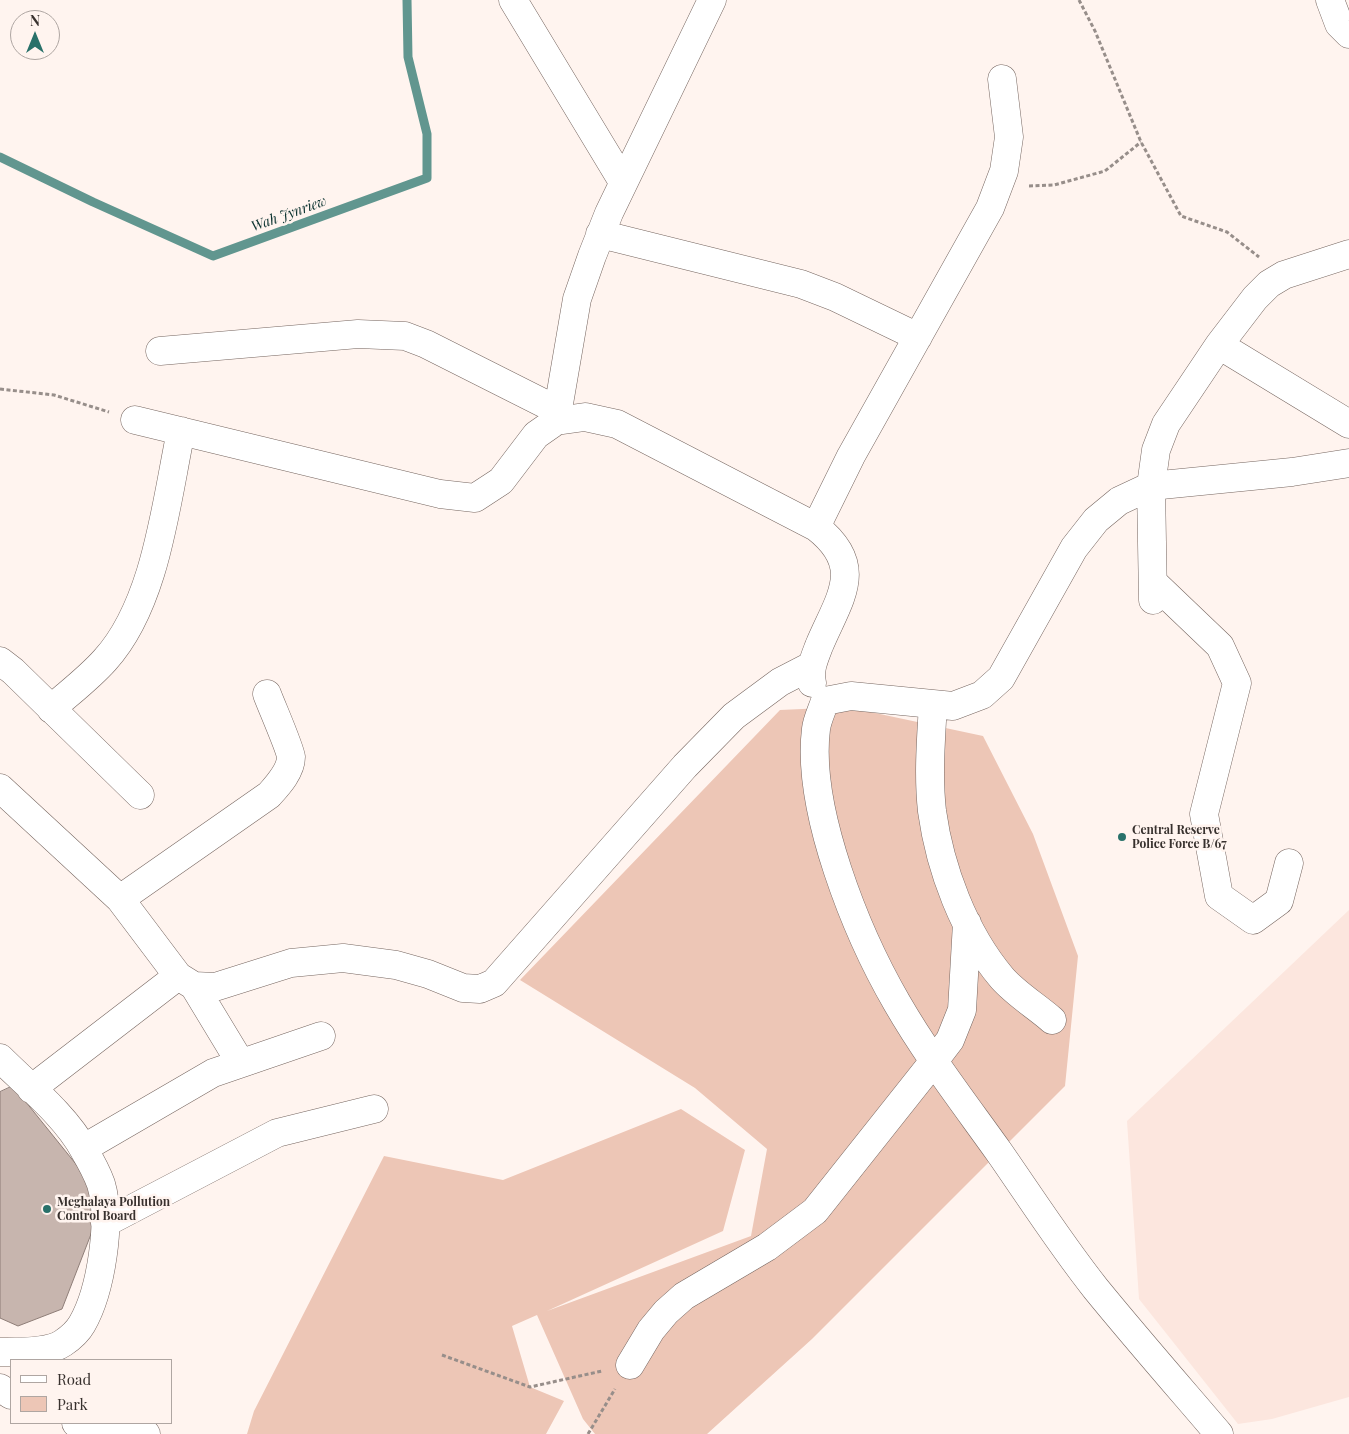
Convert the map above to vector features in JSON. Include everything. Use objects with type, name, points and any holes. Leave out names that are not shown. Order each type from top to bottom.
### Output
[{"type":"street","points":[[513,0],[623,182]]},
{"type":"street","points":[[134,420],[440,494],[475,498],[501,481],[536,435],[556,415],[578,299],[600,234],[623,182],[712,0]]},
{"type":"street","points":[[1330,0],[1340,24],[1349,34]]},
{"type":"street","points":[[816,528],[851,456],[990,208],[1004,171],[1009,137],[1002,79]]},
{"type":"street","points":[[600,234],[801,284],[835,297],[918,337]]},
{"type":"street","points":[[1289,863],[1279,901],[1253,920],[1219,896],[1204,814],[1237,683],[1220,646],[1153,593],[1152,486],[1156,450],[1166,424],[1219,345],[1255,298],[1269,284],[1284,275],[1349,254]]},
{"type":"street","points":[[160,351],[358,334],[405,336],[426,344],[556,415],[585,417],[617,424],[816,528],[833,540],[844,560],[846,582],[811,666],[811,682],[825,701]]},
{"type":"street","points":[[1219,345],[1349,424]]},
{"type":"street","points":[[51,709],[105,660],[127,630],[140,603],[153,565],[181,431]]},
{"type":"street","points":[[825,701],[851,696],[952,706],[982,695],[1001,678],[1080,541],[1096,520],[1119,501],[1152,486],[1292,472],[1349,463]]},
{"type":"street","points":[[0,661],[140,796]]},
{"type":"street","points":[[31,1089],[186,981],[215,987],[291,963],[355,958],[428,974],[463,988],[480,989],[494,983],[685,766],[734,716],[772,687],[811,666]]},
{"type":"street","points":[[120,899],[269,795],[279,783],[287,770],[291,757],[267,694]]},
{"type":"street","points":[[825,701],[816,728],[815,764],[823,815],[837,867],[866,944],[896,1002],[934,1061],[1059,1240],[1091,1282],[1219,1434]]},
{"type":"street","points":[[933,704],[931,753],[932,811],[948,873],[967,923],[984,956],[1004,980],[1052,1020]]},
{"type":"street","points":[[0,788],[120,899],[186,981],[240,1062]]},
{"type":"street","points":[[630,1364],[651,1330],[666,1312],[684,1296],[767,1247],[815,1211],[934,1061],[950,1040],[962,1010],[967,923]]},
{"type":"street","points":[[84,1148],[213,1074],[240,1062],[321,1036]]},
{"type":"street","points":[[0,1058],[58,1116],[84,1148],[101,1184],[105,1223],[101,1262],[93,1296],[81,1325],[62,1344],[30,1352],[0,1352]]},
{"type":"street","points":[[105,1223],[276,1133],[374,1109]]},
{"type":"street","points":[[82,1424],[146,1434]]},
{"type":"path","points":[[1078,0],[1096,31],[1142,142],[1181,216],[1228,232],[1284,275]]},
{"type":"path","points":[[990,208],[1004,191],[1038,185],[1054,185],[1106,171],[1142,142]]},
{"type":"path","points":[[0,389],[54,395],[134,420]]},
{"type":"path","points":[[442,1355],[530,1387],[630,1364]]},
{"type":"path","points":[[588,1434],[630,1364]]},
{"type":"shaded area","points":[[1349,910],[1349,1397],[1272,1419],[1238,1424],[1139,1299],[1127,1121]]},
{"type":"green space","points":[[847,707],[983,736],[1033,834],[1078,956],[1065,1086],[812,1339],[707,1434],[595,1434],[583,1419],[537,1315],[512,1326],[530,1387],[564,1401],[546,1434],[247,1434],[254,1411],[384,1156],[503,1180],[681,1109],[745,1150],[723,1231],[547,1311],[751,1236],[767,1149],[695,1088],[520,980],[780,710]]},
{"type":"building","name":"Meghalaya Pollution Control Board","points":[[13,1086],[96,1189],[93,1229],[62,1309],[18,1326],[0,1318],[0,1092]]},
{"type":"waterway","name":"Wah Jynriew","points":[[0,157],[93,202],[213,256],[427,178],[427,134],[408,57],[407,0]]},
{"type":"place","name":"Central Reserve Police Force B/67","points":[[1122,837]]},
{"type":"place","name":"Meghalaya Pollution Control Board","points":[[47,1209]]}]
